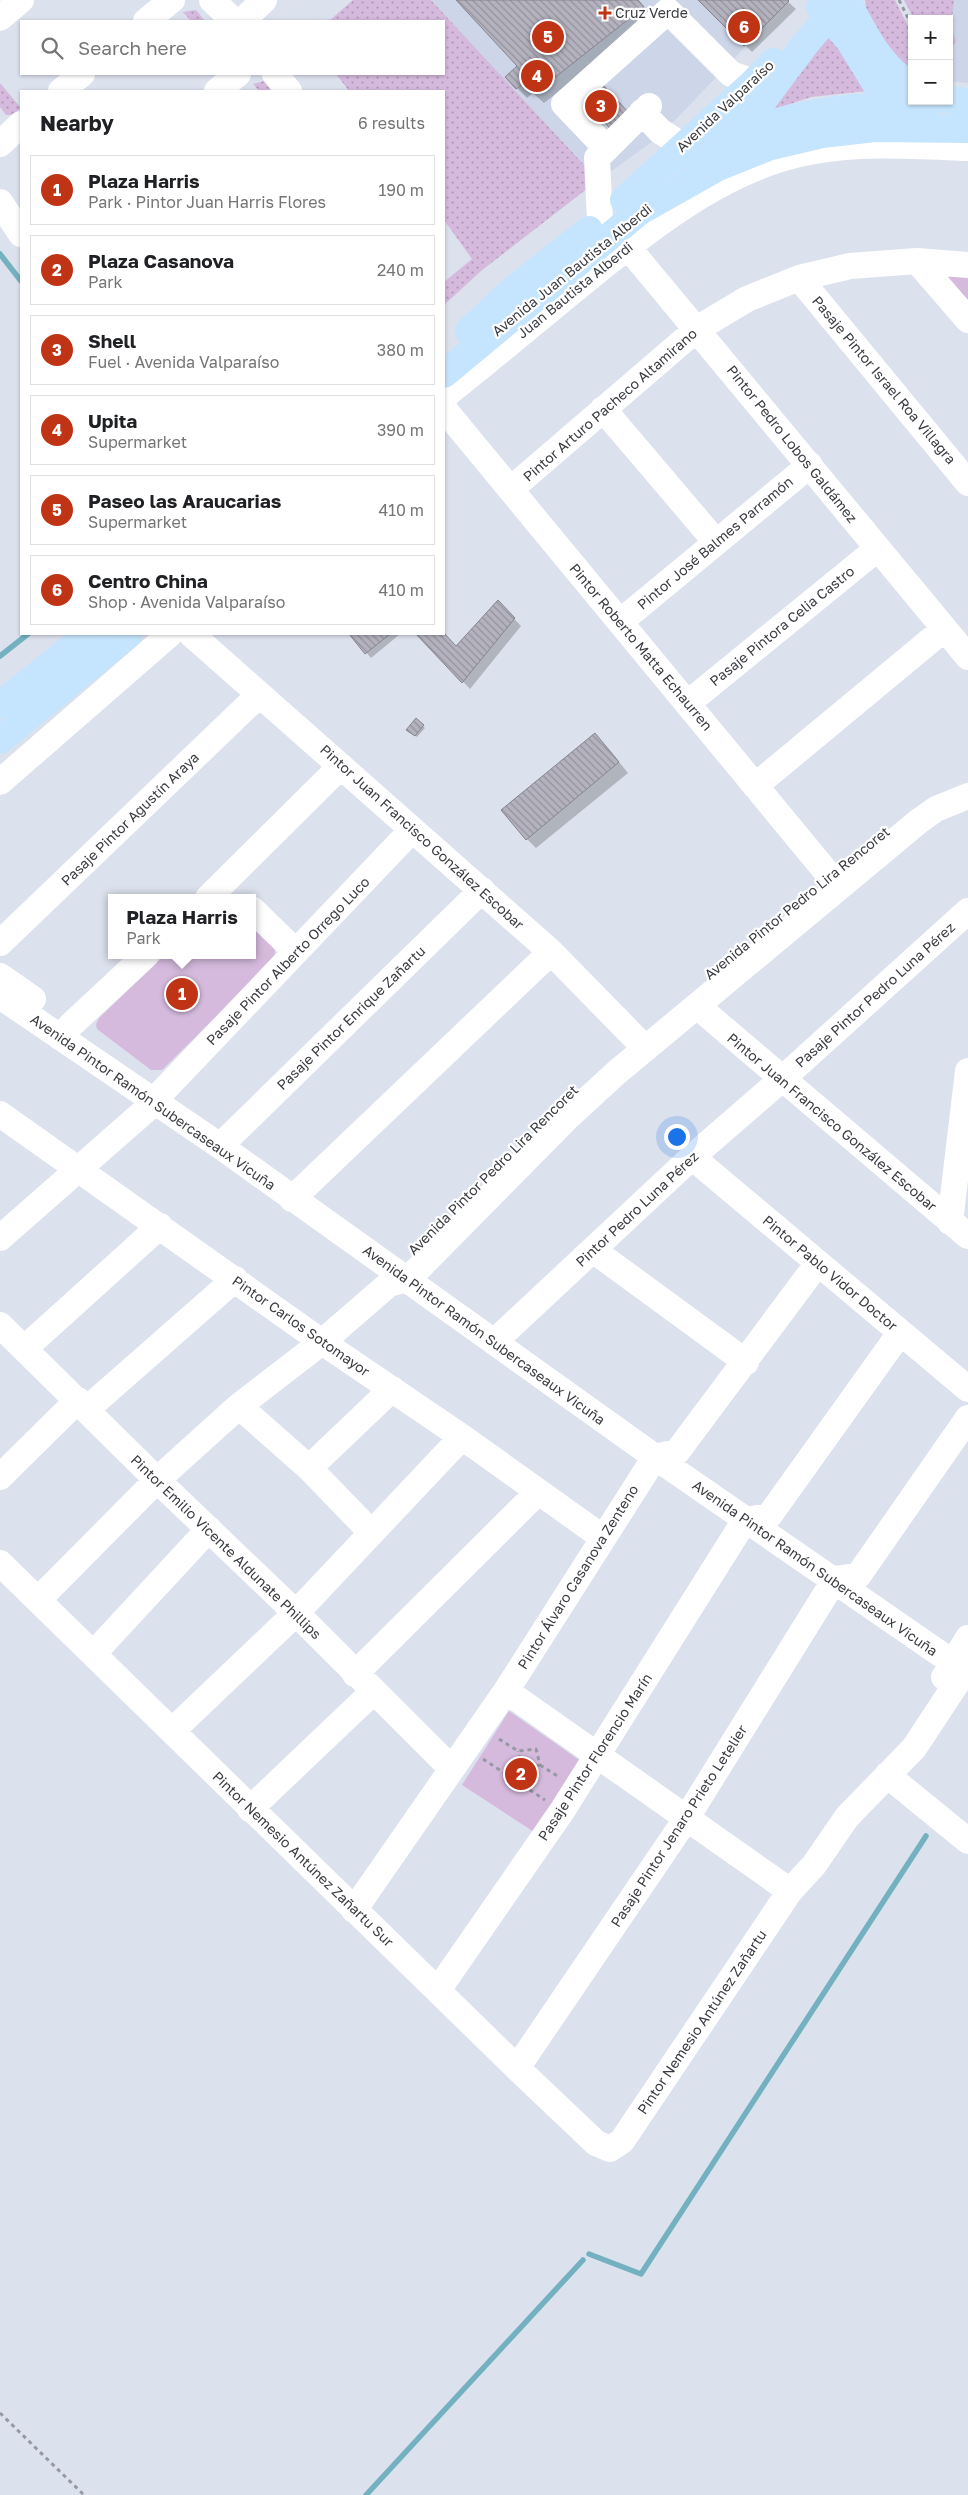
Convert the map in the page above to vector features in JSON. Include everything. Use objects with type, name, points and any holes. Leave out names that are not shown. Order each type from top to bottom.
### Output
[{"type":"main road","name":"Avenida Valparaíso","points":[[632,206],[694,158],[754,82],[829,4]]},
{"type":"main road","name":"Avenida Valparaíso","points":[[737,136],[806,42],[829,4]]},
{"type":"main road","points":[[829,4],[897,76],[908,83]]},
{"type":"main road","points":[[829,4],[889,105],[927,125],[955,128]]},
{"type":"main road","points":[[953,100],[968,102]]},
{"type":"main road","points":[[694,158],[737,136],[816,114],[908,103]]},
{"type":"main road","name":"Avenida Juan Bautista Alberdi","points":[[445,394],[614,233],[632,206],[718,167],[771,146],[822,134],[875,128],[955,128]]},
{"type":"main road","name":"Avenida Juan Bautista Alberdi","points":[[445,353],[514,289],[614,233]]},
{"type":"main road","points":[[6,700],[88,635]]},
{"type":"main road","points":[[0,740],[128,635]]},
{"type":"street","points":[[0,18],[21,0]]},
{"type":"street","points":[[147,20],[172,0]]},
{"type":"street","points":[[212,0],[233,20]]},
{"type":"street","points":[[243,20],[264,0]]},
{"type":"street","points":[[606,148],[564,104],[672,5],[714,59],[731,74],[754,82]]},
{"type":"street","points":[[62,90],[81,75]]},
{"type":"street","points":[[218,90],[237,75]]},
{"type":"street","points":[[276,75],[288,90]]},
{"type":"street","points":[[614,233],[597,158],[646,109],[660,131],[694,158]]},
{"type":"street","name":"Juan Bautista Alberdi","points":[[614,233],[679,209],[763,164],[808,152],[840,147],[875,145],[968,148]]},
{"type":"street","points":[[0,202],[20,232]]},
{"type":"street","name":"Pintor Pedro Lobos Galdámez","points":[[614,233],[697,329],[943,630],[968,657]]},
{"type":"street","points":[[917,261],[968,320]]},
{"type":"street","name":"Pintor Arturo Pacheco Altamirano","points":[[511,490],[697,329],[747,299],[799,278],[850,266],[917,261],[968,265]]},
{"type":"street","name":"Pasaje Pintor Israel Roa Villagra","points":[[799,278],[968,483]]},
{"type":"street","name":"Pintor Roberto Matta Echaurren","points":[[445,394],[511,490],[834,881]]},
{"type":"street","points":[[603,409],[716,542]]},
{"type":"street","name":"Pintor José Balmes Parramón","points":[[620,622],[810,465]]},
{"type":"street","name":"Pasaje Pintora Celia Castro","points":[[688,703],[877,549]]},
{"type":"street","points":[[755,786],[943,630]]},
{"type":"street","points":[[0,782],[169,635]]},
{"type":"street","name":"Pintor Juan Francisco González Escobar","points":[[192,635],[551,952],[639,1042]]},
{"type":"street","name":"Pasaje Pintor Agustín Araya","points":[[0,943],[259,695]]},
{"type":"street","points":[[224,893],[342,766]]},
{"type":"street","name":"Avenida Pintor Pedro Lira Rencoret","points":[[39,1599],[157,1480],[240,1406],[322,1342],[402,1272],[578,1085],[639,1042],[697,1006],[926,799],[968,779]]},
{"type":"street","name":"Avenida Pintor Pedro Lira Rencoret","points":[[639,1042],[834,881],[936,809],[968,796]]},
{"type":"street","name":"Pasaje Pintor Alberto Orrego Luco","points":[[0,1238],[159,1096],[412,830]]},
{"type":"street","name":"Pasaje Pintor Enrique Zañartu","points":[[225,1141],[482,890]]},
{"type":"street","name":"Pasaje Pintor Pedro Luna Pérez","points":[[782,1080],[968,911]]},
{"type":"street","points":[[256,913],[296,952]]},
{"type":"street","points":[[298,1193],[551,952]]},
{"type":"street","points":[[66,1032],[142,959]]},
{"type":"street","name":"Avenida Pintor Ramón Subercaseaux Vicuña","points":[[0,976],[66,1032],[298,1193],[402,1272],[501,1336],[757,1518],[847,1577],[964,1659]]},
{"type":"street","name":"Avenida Pintor Ramón Subercaseaux Vicuña","points":[[0,996],[66,1032]]},
{"type":"street","name":"Pintor Juan Francisco González Escobar","points":[[697,1006],[959,1229]]},
{"type":"street","points":[[959,1229],[968,1071]]},
{"type":"street","name":"Pintor Pedro Luna Pérez","points":[[501,1336],[692,1157],[782,1080]]},
{"type":"street","name":"Pintor Carlos Sotomayor","points":[[2,1118],[79,1169],[322,1342],[462,1437],[602,1537]]},
{"type":"street","name":"Pintor Pablo Vidor Doctor","points":[[692,1157],[968,1389]]},
{"type":"street","points":[[24,1348],[160,1226]]},
{"type":"street","points":[[593,1250],[746,1362]]},
{"type":"street","name":"Pintor Álvaro Casanova Zenteno","points":[[354,1910],[506,1691],[602,1537],[666,1454],[746,1362],[818,1263]]},
{"type":"street","points":[[0,1477],[82,1404],[235,1279]]},
{"type":"street","name":"Pintor Emilio Vicente Aldunate Phillips","points":[[0,1325],[157,1480],[296,1613],[373,1692],[459,1759]]},
{"type":"street","name":"Pasaje Pintor Florencio Marín","points":[[438,1990],[562,1811],[757,1518],[900,1333]]},
{"type":"street","points":[[309,1468],[392,1389]]},
{"type":"street","points":[[240,1406],[309,1468],[371,1532]]},
{"type":"street","name":"Pasaje Pintor Jenaro Prieto Letelier","points":[[517,2068],[847,1577],[968,1418]]},
{"type":"street","points":[[172,1731],[296,1613],[462,1437]]},
{"type":"street","points":[[355,1674],[538,1492]]},
{"type":"street","points":[[94,1653],[210,1529]]},
{"type":"street","name":"Pintor Nemesio Antúnez Zañartu Sur","points":[[0,1563],[517,2068],[596,2143],[610,2149]]},
{"type":"street","points":[[790,1891],[814,1865],[847,1817],[914,1748],[964,1659]]},
{"type":"street","points":[[790,1891],[802,1857],[834,1810],[904,1736],[964,1659]]},
{"type":"street","points":[[506,1691],[790,1891]]},
{"type":"street","points":[[250,1809],[373,1692]]},
{"type":"street","points":[[887,1775],[968,1841]]},
{"type":"street","name":"Pintor Nemesio Antúnez Zañartu","points":[[610,2149],[622,2141],[790,1891]]},
{"type":"path","points":[[899,0],[908,18]]},
{"type":"path","points":[[516,1780],[522,1771],[540,1765],[536,1750],[518,1751],[522,1771]]},
{"type":"path","points":[[459,1759],[516,1780],[562,1811]]},
{"type":"path","points":[[0,2413],[84,2495]]},
{"type":"shaded area","points":[[353,0],[431,0],[588,169],[588,188],[481,271],[445,304],[445,281],[472,259],[445,221],[445,90],[348,90],[337,75],[445,75],[445,20],[330,20]]},
{"type":"shaded area","points":[[431,0],[789,1],[660,136],[588,188],[588,169]]},
{"type":"shaded area","points":[[865,0],[895,0],[908,26],[908,75],[895,65],[867,15]]},
{"type":"shaded area","points":[[904,0],[968,0],[968,83],[953,81],[953,15],[912,15]]},
{"type":"shaded area","points":[[904,0],[954,0],[952,15],[912,15]]},
{"type":"shaded area","points":[[196,10],[204,20],[190,20],[183,12]]},
{"type":"shaded area","points":[[953,33],[956,41],[953,47]]},
{"type":"shaded area","points":[[824,34],[840,36],[867,91],[811,97],[749,118]]},
{"type":"shaded area","points":[[264,81],[271,90],[258,90],[253,84]]},
{"type":"shaded area","points":[[0,83],[20,109],[12,115],[6,115],[0,107]]},
{"type":"shaded area","points":[[934,270],[968,273],[968,308]]},
{"type":"shaded area","points":[[256,923],[273,943],[275,954],[273,960],[162,1070],[151,1070],[97,1029],[96,1024],[99,1018],[161,959],[256,959]]},
{"type":"shaded area","points":[[509,1711],[582,1762],[534,1832],[462,1785]]},
{"type":"building","points":[[456,0],[638,0],[644,7],[534,94],[523,84],[516,89],[505,77],[517,66]]},
{"type":"building","points":[[698,0],[788,0],[789,1],[744,46]]},
{"type":"building","points":[[603,85],[631,115],[613,132],[586,101]]},
{"type":"building","points":[[498,600],[515,618],[462,683],[417,635],[445,634],[456,646]]},
{"type":"building","points":[[350,635],[389,635],[365,654]]},
{"type":"building","points":[[416,718],[424,725],[415,736],[406,730]]},
{"type":"building","points":[[595,733],[619,762],[526,840],[501,810]]},
{"type":"waterway","points":[[0,254],[20,280]]},
{"type":"waterway","points":[[0,656],[27,635]]},
{"type":"waterway","points":[[589,2254],[641,2274],[926,1836]]},
{"type":"waterway","points":[[366,2495],[583,2260]]},
{"type":"place","name":"Cruz Verde","points":[[605,13]]},
{"type":"place","name":"Centro China","points":[[744,27]]},
{"type":"place","name":"Paseo las Araucarias","points":[[548,37]]},
{"type":"place","name":"Upita","points":[[537,76]]},
{"type":"place","name":"Shell","points":[[601,106]]},
{"type":"place","name":"Plaza Harris","points":[[182,994]]},
{"type":"place","name":"Plaza Casanova","points":[[521,1774]]}]
